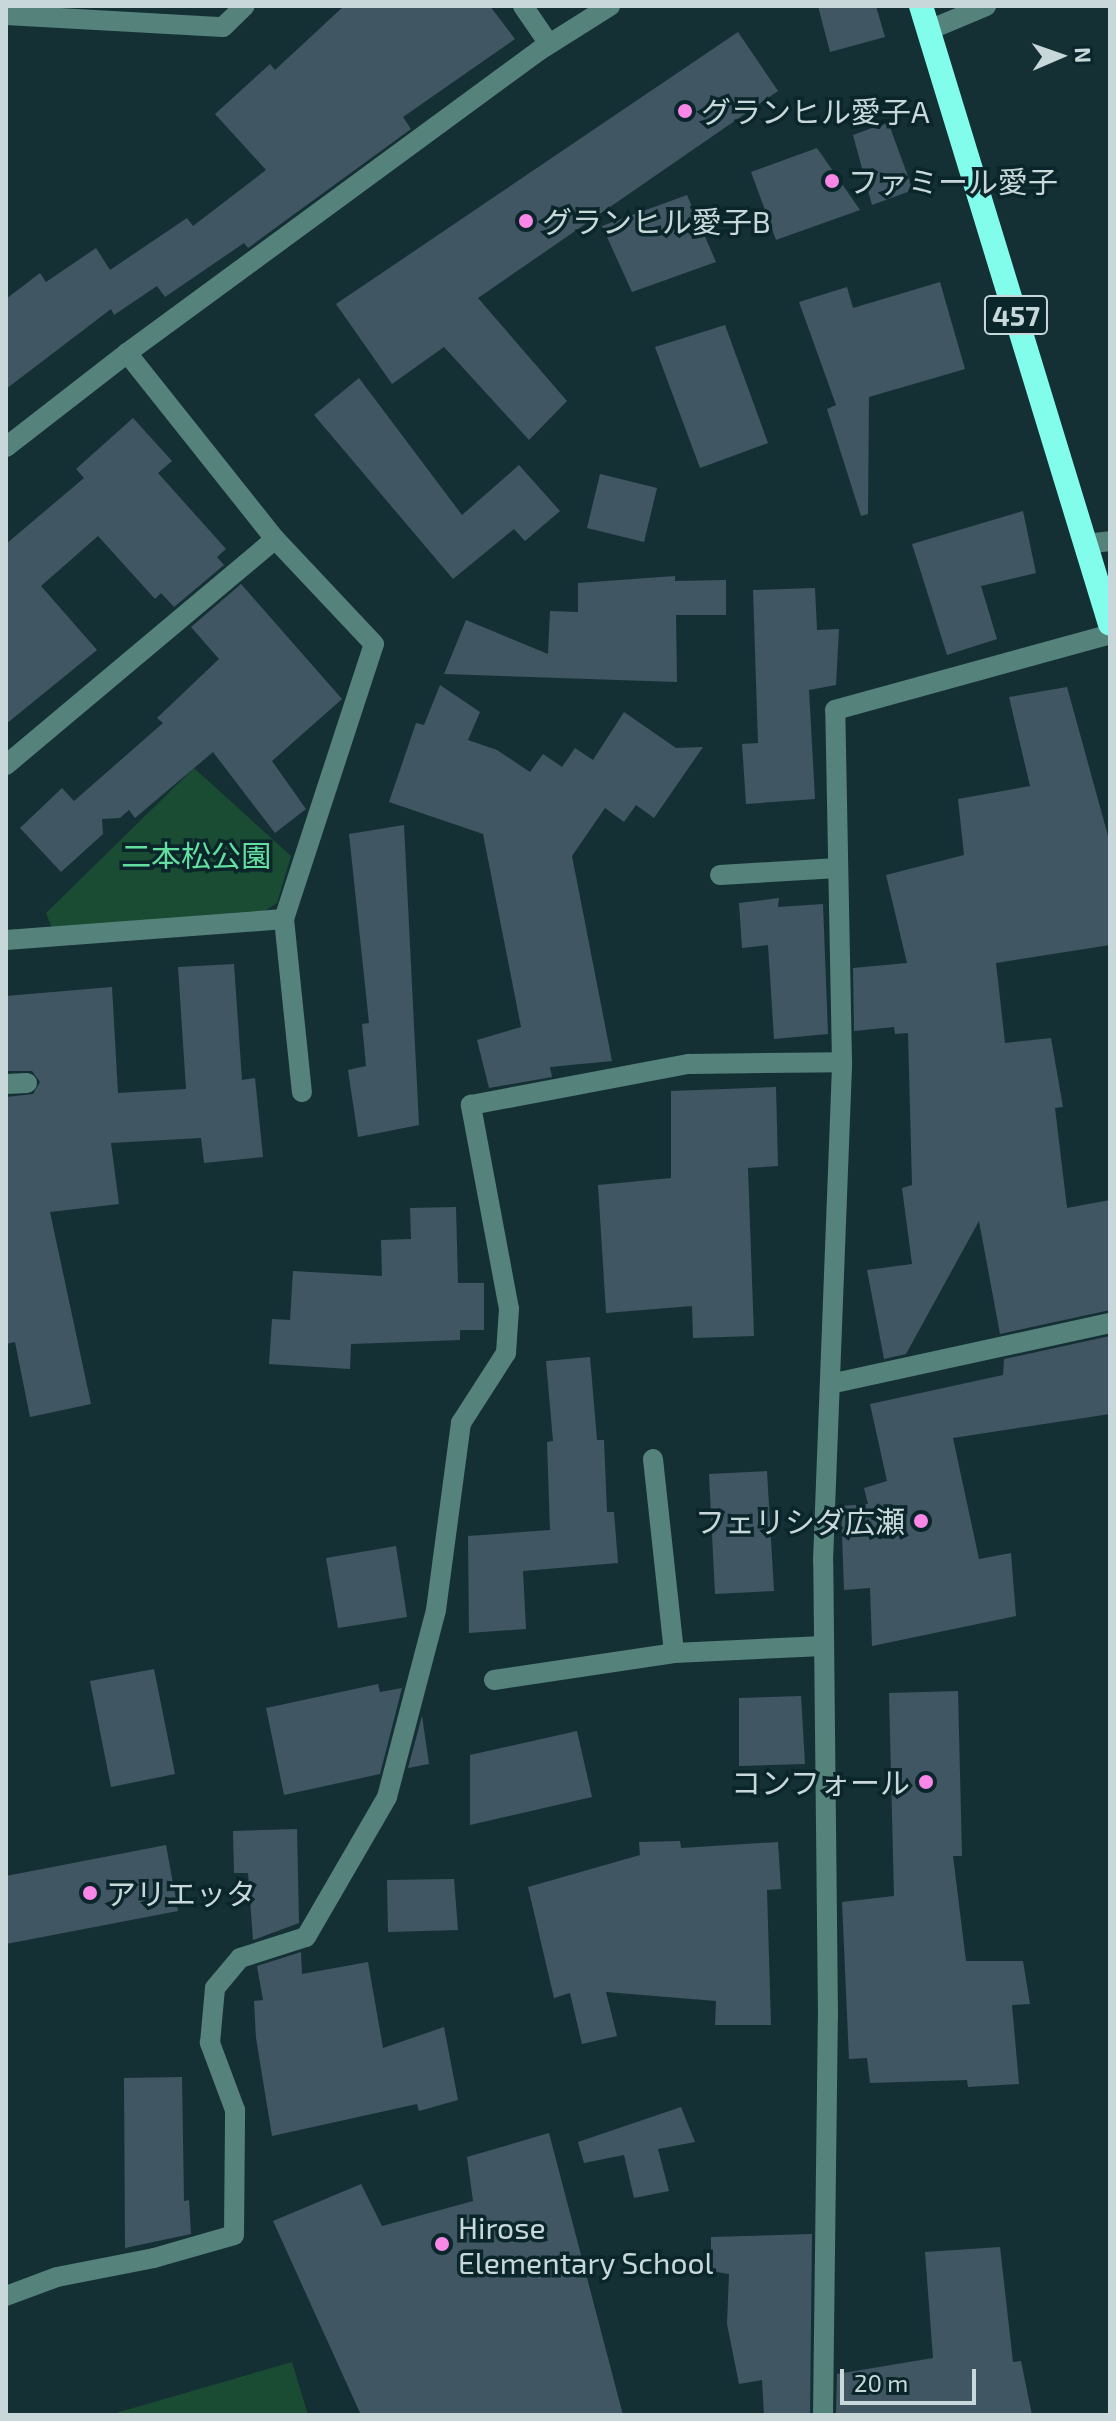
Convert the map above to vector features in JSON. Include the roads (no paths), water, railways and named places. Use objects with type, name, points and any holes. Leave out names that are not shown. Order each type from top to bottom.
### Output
[{"type":"highway","name":"457","points":[[921,6],[1098,542],[1110,624]]},
{"type":"street","points":[[6,15],[223,27],[245,6]]},
{"type":"street","points":[[523,6],[549,44]]},
{"type":"street","points":[[6,447],[127,353],[549,44],[610,6]]},
{"type":"street","points":[[929,30],[986,6]]},
{"type":"street","points":[[127,353],[275,539],[374,644],[284,919],[302,1092]]},
{"type":"street","points":[[6,765],[275,539]]},
{"type":"street","points":[[823,2415],[828,2032],[824,1646],[842,1062],[835,710],[1110,634]]},
{"type":"street","points":[[720,875],[838,868]]},
{"type":"street","points":[[6,940],[284,919]]},
{"type":"street","points":[[6,2296],[57,2277],[154,2258],[234,2235],[235,2110],[210,2043],[215,1988],[240,1958],[306,1937],[387,1797],[436,1610],[461,1423],[506,1353],[509,1309],[471,1105],[689,1064],[842,1062]]},
{"type":"street","points":[[6,1084],[27,1083]]},
{"type":"street","points":[[830,1384],[1110,1323]]},
{"type":"street","points":[[653,1459],[674,1653]]},
{"type":"street","points":[[494,1680],[674,1653],[824,1646]]},
{"type":"place","name":"グランヒル愛子A","points":[[685,111]]},
{"type":"place","name":"ファミール愛子","points":[[832,181]]},
{"type":"place","name":"グランヒル愛子B","points":[[526,221]]},
{"type":"place","name":"フェリシダ広瀬","points":[[921,1521]]},
{"type":"place","name":"コンフォール","points":[[926,1782]]},
{"type":"place","name":"アリエッタ","points":[[90,1893]]},
{"type":"place","name":"Hirose Elementary School","points":[[442,2244]]},
{"type":"park label","name":"二本松公園","points":[[196,855]]}]
